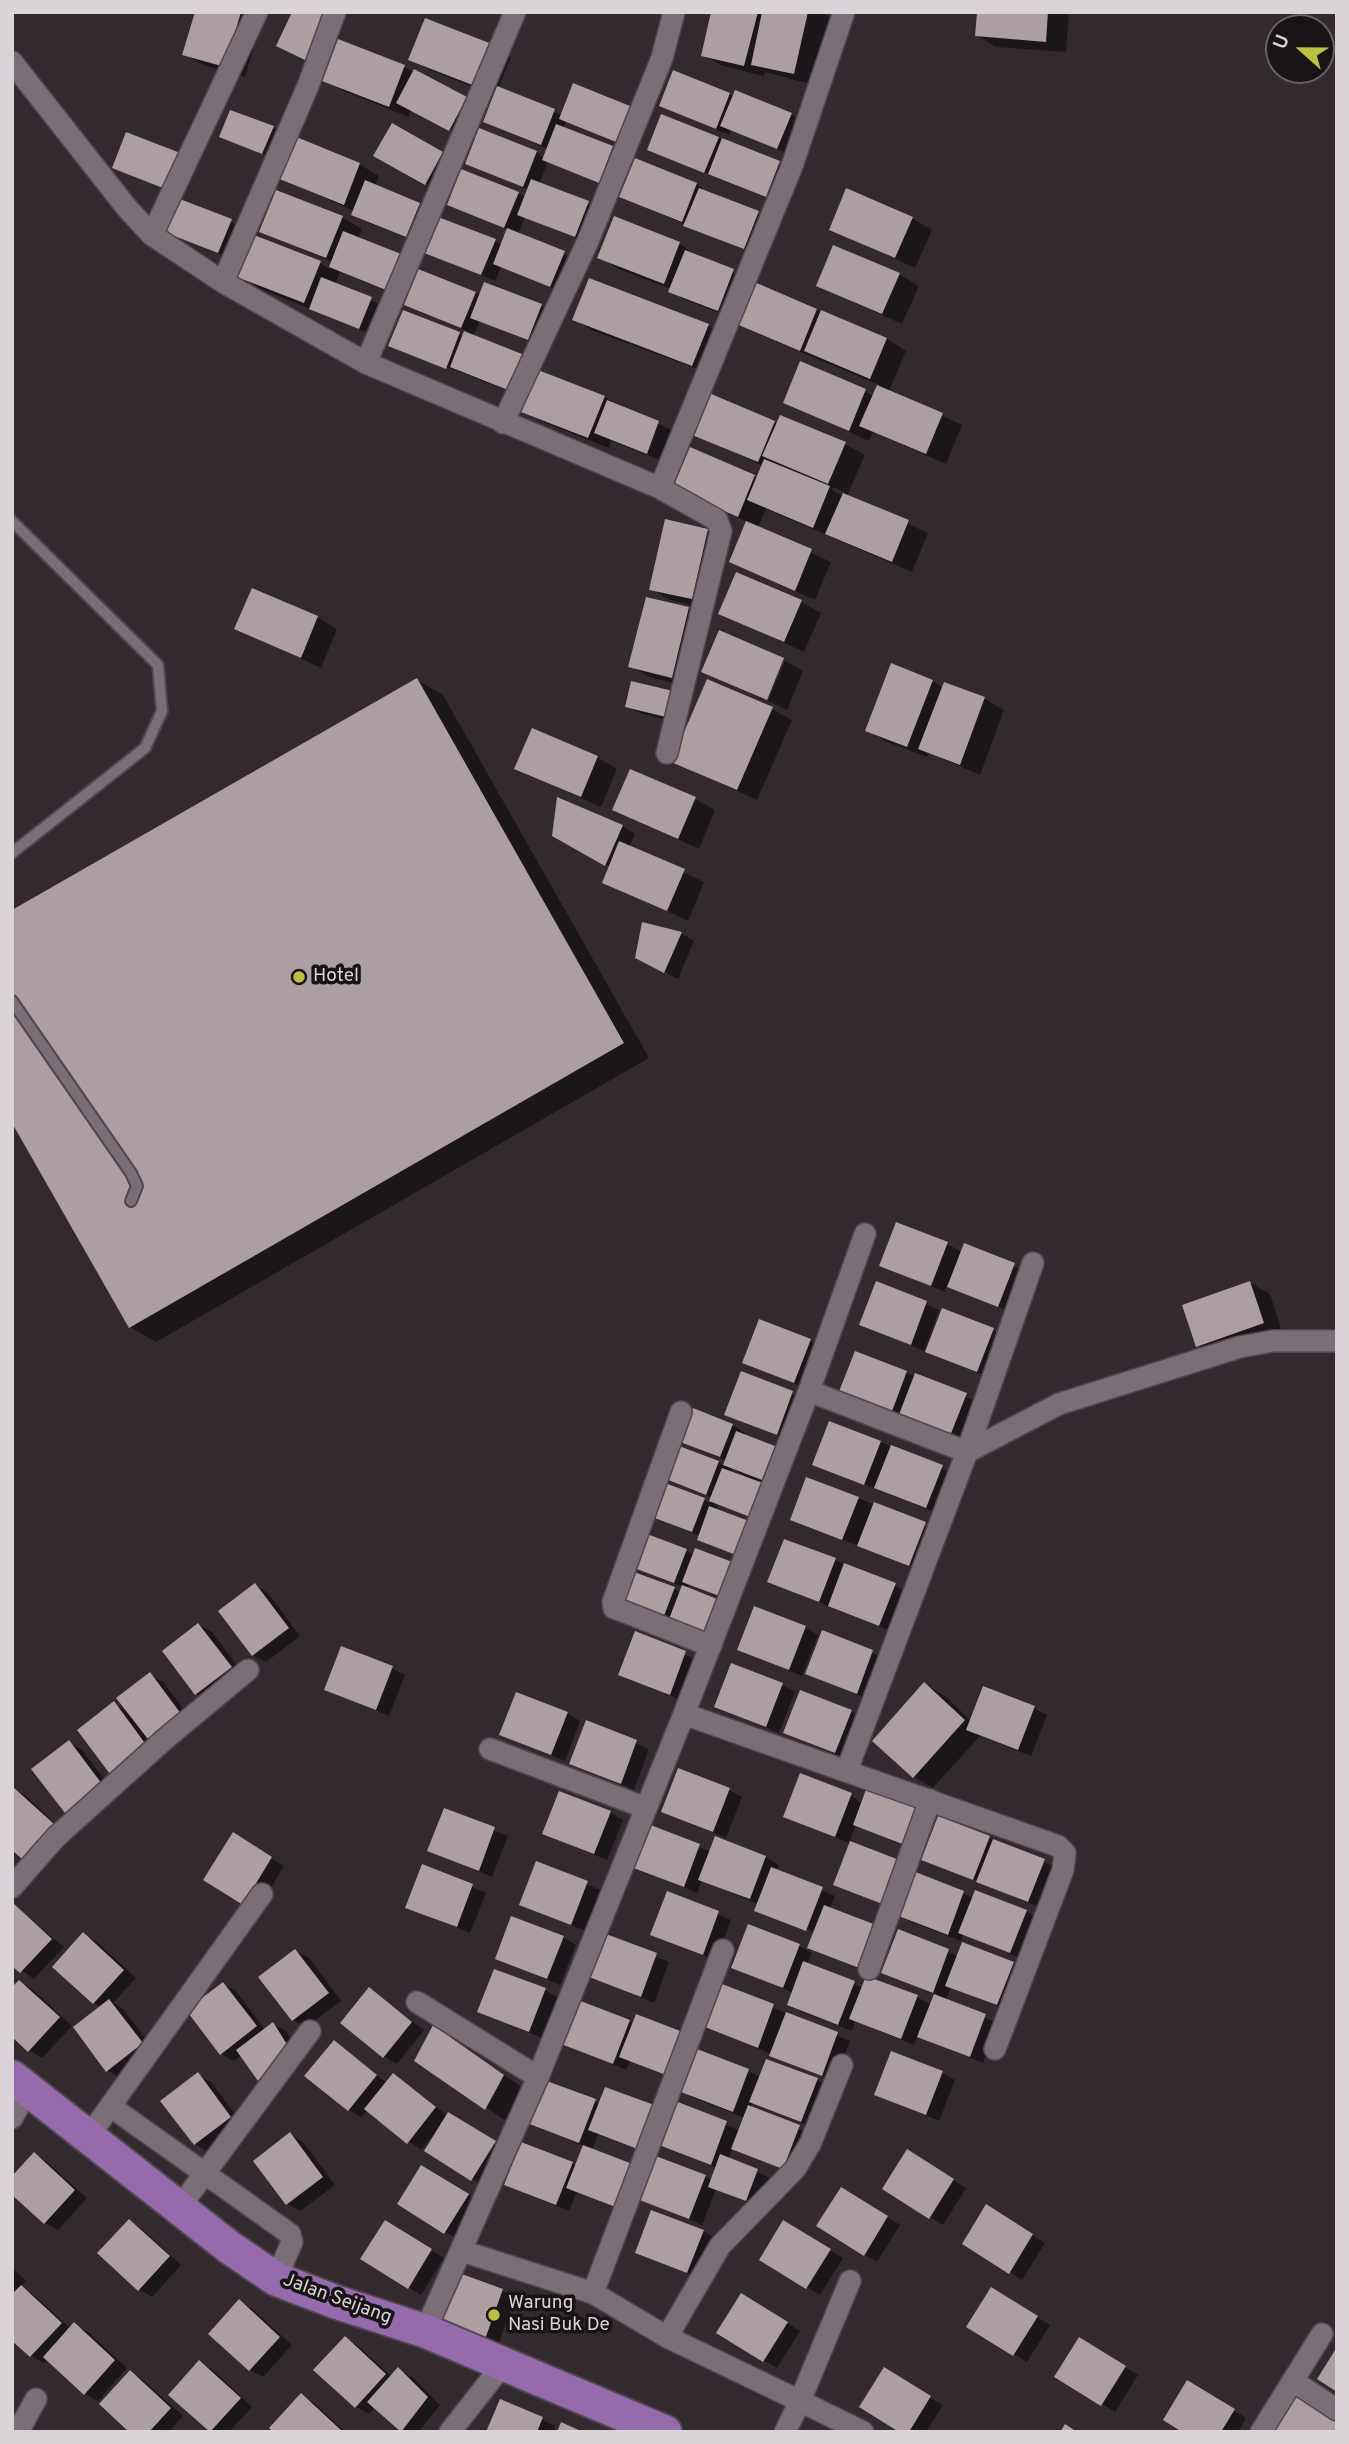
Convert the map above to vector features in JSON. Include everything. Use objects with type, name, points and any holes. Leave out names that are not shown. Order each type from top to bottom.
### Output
[{"type":"main road","name":"Jalan Seijang","points":[[20,2082],[179,2208],[276,2279],[425,2331],[665,2432]]},
{"type":"street","points":[[152,235],[257,12]]},
{"type":"street","points":[[223,282],[308,86],[335,12]]},
{"type":"street","points":[[366,363],[515,12]]},
{"type":"street","points":[[503,423],[588,241],[662,58],[674,12]]},
{"type":"street","points":[[660,488],[792,166],[844,12]]},
{"type":"street","points":[[12,62],[127,208],[152,235],[223,282],[366,363],[660,488],[718,520],[721,531],[667,753]]},
{"type":"street","points":[[425,2331],[538,2077],[684,1714],[809,1391],[865,1234]]},
{"type":"street","points":[[847,1770],[967,1452],[1033,1264]]},
{"type":"street","points":[[809,1391],[967,1452],[1059,1404],[1240,1347],[1273,1341],[1337,1341]]},
{"type":"street","points":[[681,1412],[613,1602],[614,1608],[711,1646]]},
{"type":"street","points":[[12,1887],[57,1837],[165,1739],[248,1670]]},
{"type":"street","points":[[684,1714],[1058,1846],[1065,1853],[1063,1870],[995,2049]]},
{"type":"street","points":[[490,1749],[646,1808]]},
{"type":"street","points":[[869,1969],[930,1801]]},
{"type":"street","points":[[89,2136],[262,1894]]},
{"type":"street","points":[[593,2293],[723,1950]]},
{"type":"street","points":[[417,2002],[538,2077]]},
{"type":"street","points":[[179,2208],[310,2031]]},
{"type":"street","points":[[667,2337],[720,2246],[795,2169],[810,2144],[842,2065]]},
{"type":"street","points":[[12,2118],[20,2082]]},
{"type":"street","points":[[110,2106],[289,2234],[292,2242],[276,2279]]},
{"type":"street","points":[[462,2251],[593,2293],[667,2337],[863,2432]]},
{"type":"street","points":[[785,2432],[850,2281]]},
{"type":"street","points":[[1261,2432],[1322,2334]]},
{"type":"street","points":[[450,2432],[504,2363]]},
{"type":"street","points":[[1293,2381],[1337,2410]]},
{"type":"street","points":[[18,2432],[36,2399]]},
{"type":"lane","points":[[12,521],[158,665],[162,711],[145,747],[12,853]]},
{"type":"lane","points":[[12,1001],[131,1173],[137,1186],[131,1200]]},
{"type":"building","points":[[195,12],[241,12],[225,67],[182,55]]},
{"type":"building","points":[[292,12],[330,12],[307,61],[276,46]]},
{"type":"building","points":[[711,12],[758,12],[744,66],[701,56]]},
{"type":"building","points":[[762,12],[808,12],[794,74],[751,65]]},
{"type":"building","points":[[977,12],[1048,12],[1046,42],[975,36]]},
{"type":"building","points":[[425,18],[492,44],[475,86],[408,60]]},
{"type":"building","points":[[338,39],[405,65],[389,107],[322,81]]},
{"type":"building","points":[[414,69],[467,97],[449,131],[396,103]]},
{"type":"building","points":[[673,70],[730,93],[716,129],[659,106]]},
{"type":"building","points":[[573,83],[630,106],[616,142],[559,119]]},
{"type":"building","points":[[497,86],[555,109],[541,145],[483,122]]},
{"type":"building","points":[[735,90],[792,113],[777,149],[720,126]]},
{"type":"building","points":[[230,110],[274,126],[262,154],[219,137]]},
{"type":"building","points":[[661,114],[719,137],[704,173],[647,150]]},
{"type":"building","points":[[392,123],[443,152],[425,185],[373,156]]},
{"type":"building","points":[[556,124],[613,146],[599,183],[542,160]]},
{"type":"building","points":[[479,128],[537,151],[523,187],[465,164]]},
{"type":"building","points":[[126,132],[183,154],[168,190],[112,168]]},
{"type":"building","points":[[294,136],[360,163],[344,205],[277,178]]},
{"type":"building","points":[[722,138],[780,161],[766,197],[708,174]]},
{"type":"building","points":[[635,158],[697,183],[682,222],[619,197]]},
{"type":"building","points":[[461,169],[519,192],[504,228],[447,205]]},
{"type":"building","points":[[531,179],[589,201],[575,237],[517,215]]},
{"type":"building","points":[[365,180],[420,203],[406,237],[351,215]]},
{"type":"building","points":[[699,188],[759,211],[744,249],[683,226]]},
{"type":"building","points":[[846,188],[913,217],[895,258],[829,230]]},
{"type":"building","points":[[276,190],[343,216],[326,258],[259,232]]},
{"type":"building","points":[[177,198],[232,219],[218,253],[164,232]]},
{"type":"building","points":[[614,216],[680,242],[664,284],[597,258]]},
{"type":"building","points":[[438,217],[496,239],[481,275],[424,253]]},
{"type":"building","points":[[507,228],[565,251],[550,287],[493,264]]},
{"type":"building","points":[[343,231],[401,254],[386,290],[329,267]]},
{"type":"building","points":[[254,235],[321,261],[304,303],[237,277]]},
{"type":"building","points":[[833,245],[900,273],[882,314],[816,286]]},
{"type":"building","points":[[685,250],[734,269],[718,311],[668,292]]},
{"type":"building","points":[[418,269],[476,292],[461,328],[404,305]]},
{"type":"building","points":[[321,277],[372,297],[359,329],[309,309]]},
{"type":"building","points":[[589,278],[709,324],[692,366],[572,320]]},
{"type":"building","points":[[752,281],[817,309],[800,351],[734,323]]},
{"type":"building","points":[[484,282],[542,304],[528,340],[470,318]]},
{"type":"building","points":[[403,310],[460,332],[446,369],[388,346]]},
{"type":"building","points":[[821,310],[887,338],[870,379],[804,351]]},
{"type":"building","points":[[464,331],[522,354],[508,390],[450,367]]},
{"type":"building","points":[[800,361],[866,389],[849,431],[783,403]]},
{"type":"building","points":[[538,370],[605,396],[588,438],[521,412]]},
{"type":"building","points":[[877,385],[943,413],[926,454],[859,426]]},
{"type":"building","points":[[709,393],[775,421],[758,462],[692,435]]},
{"type":"building","points":[[607,400],[659,421],[647,454],[594,433]]},
{"type":"building","points":[[780,415],[846,442],[828,484],[762,456]]},
{"type":"building","points":[[690,447],[755,475],[738,517],[672,489]]},
{"type":"building","points":[[764,459],[830,486],[813,528],[747,500]]},
{"type":"building","points":[[843,493],[909,520],[892,562],[825,534]]},
{"type":"building","points":[[665,519],[708,529],[692,599],[649,590]]},
{"type":"building","points":[[746,521],[812,549],[795,591],[729,562]]},
{"type":"building","points":[[736,572],[802,600],[784,642],[718,614]]},
{"type":"building","points":[[252,588],[318,616],[301,658],[234,629]]},
{"type":"building","points":[[646,597],[689,607],[672,678],[628,667]]},
{"type":"building","points":[[719,630],[784,658],[767,700],[701,672]]},
{"type":"building","points":[[891,663],[933,680],[907,747],[865,731]]},
{"type":"building","name":"Hotel","points":[[417,678],[624,1043],[129,1328],[12,1123],[12,910]]},
{"type":"building","points":[[707,679],[773,707],[737,790],[671,762]]},
{"type":"building","points":[[631,681],[673,691],[666,717],[625,707]]},
{"type":"building","points":[[944,682],[985,697],[960,765],[918,749]]},
{"type":"building","points":[[532,728],[598,756],[581,797],[514,769]]},
{"type":"building","points":[[630,769],[696,797],[678,839],[612,810]]},
{"type":"building","points":[[557,797],[623,825],[605,866],[552,836]]},
{"type":"building","points":[[619,841],[685,869],[667,911],[602,883]]},
{"type":"building","points":[[642,922],[682,932],[664,973],[635,958]]},
{"type":"building","points":[[896,1222],[948,1242],[931,1286],[879,1266]]},
{"type":"building","points":[[964,1243],[1015,1263],[998,1307],[947,1287]]},
{"type":"building","points":[[876,1281],[927,1301],[911,1345],[859,1325]]},
{"type":"building","points":[[1250,1281],[1264,1323],[1196,1347],[1182,1305]]},
{"type":"building","points":[[942,1308],[994,1328],[977,1372],[925,1352]]},
{"type":"building","points":[[759,1319],[811,1339],[794,1383],[742,1363]]},
{"type":"building","points":[[855,1351],[907,1371],[891,1414],[838,1394]]},
{"type":"building","points":[[741,1371],[793,1391],[777,1435],[724,1415]]},
{"type":"building","points":[[915,1373],[967,1393],[950,1436],[898,1417]]},
{"type":"building","points":[[693,1408],[733,1424],[720,1457],[680,1442]]},
{"type":"building","points":[[829,1421],[881,1441],[864,1485],[812,1465]]},
{"type":"building","points":[[736,1431],[775,1446],[762,1480],[723,1465]]},
{"type":"building","points":[[891,1445],[943,1465],[926,1508],[874,1488]]},
{"type":"building","points":[[679,1446],[719,1461],[706,1495],[666,1479]]},
{"type":"building","points":[[722,1468],[763,1483],[750,1517],[709,1501]]},
{"type":"building","points":[[806,1477],[859,1497],[842,1540],[790,1520]]},
{"type":"building","points":[[665,1483],[705,1498],[692,1532],[652,1517]]},
{"type":"building","points":[[874,1502],[926,1522],[909,1566],[857,1546]]},
{"type":"building","points":[[709,1506],[749,1521],[736,1555],[697,1540]]},
{"type":"building","points":[[647,1534],[687,1549],[674,1583],[634,1568]]},
{"type":"building","points":[[784,1539],[836,1558],[819,1602],[767,1582]]},
{"type":"building","points":[[695,1548],[735,1563],[722,1597],[682,1582]]},
{"type":"building","points":[[844,1563],[896,1583],[879,1626],[828,1606]]},
{"type":"building","points":[[634,1572],[675,1587],[662,1621],[621,1605]]},
{"type":"building","points":[[255,1583],[289,1628],[252,1656],[218,1611]]},
{"type":"building","points":[[682,1585],[722,1601],[709,1634],[669,1619]]},
{"type":"building","points":[[754,1606],[806,1626],[789,1670],[737,1650]]},
{"type":"building","points":[[198,1623],[232,1667],[195,1695],[162,1651]]},
{"type":"building","points":[[822,1630],[873,1650],[857,1694],[805,1674]]},
{"type":"building","points":[[635,1631],[686,1651],[670,1695],[618,1675]]},
{"type":"building","points":[[341,1646],[393,1666],[376,1710],[324,1690]]},
{"type":"building","points":[[731,1663],[783,1683],[766,1727],[714,1707]]},
{"type":"building","points":[[150,1672],[184,1718],[151,1743],[116,1698]]},
{"type":"building","points":[[924,1682],[965,1720],[913,1778],[872,1741]]},
{"type":"building","points":[[983,1686],[1035,1706],[1018,1750],[966,1730]]},
{"type":"building","points":[[800,1690],[852,1710],[835,1753],[783,1733]]},
{"type":"building","points":[[516,1692],[568,1712],[551,1755],[499,1735]]},
{"type":"building","points":[[114,1701],[147,1746],[110,1774],[77,1730]]},
{"type":"building","points":[[586,1720],[637,1740],[621,1784],[569,1764]]},
{"type":"building","points":[[69,1740],[102,1784],[65,1813],[31,1769]]},
{"type":"building","points":[[678,1768],[730,1788],[713,1832],[661,1812]]},
{"type":"building","points":[[800,1773],[852,1793],[835,1837],[783,1817]]},
{"type":"building","points":[[869,1781],[921,1801],[905,1845],[853,1825]]},
{"type":"building","points":[[12,1786],[54,1824],[22,1859],[12,1850]]},
{"type":"building","points":[[559,1791],[611,1811],[594,1854],[542,1834]]},
{"type":"building","points":[[444,1808],[495,1827],[479,1871],[427,1851]]},
{"type":"building","points":[[938,1816],[990,1836],[973,1880],[921,1860]]},
{"type":"building","points":[[648,1824],[700,1844],[684,1887],[631,1867]]},
{"type":"building","points":[[233,1832],[272,1857],[243,1905],[203,1880]]},
{"type":"building","points":[[715,1836],[766,1856],[750,1899],[698,1880]]},
{"type":"building","points":[[993,1839],[1045,1859],[1028,1902],[976,1882]]},
{"type":"building","points":[[850,1841],[902,1861],[885,1905],[833,1885]]},
{"type":"building","points":[[536,1861],[588,1881],[571,1925],[519,1905]]},
{"type":"building","points":[[422,1864],[473,1884],[457,1927],[405,1908]]},
{"type":"building","points":[[771,1867],[823,1887],[806,1931],[754,1911]]},
{"type":"building","points":[[913,1871],[964,1891],[948,1935],[896,1915]]},
{"type":"building","points":[[975,1890],[1027,1910],[1010,1953],[958,1933]]},
{"type":"building","points":[[667,1891],[719,1911],[703,1955],[650,1935]]},
{"type":"building","points":[[12,1902],[52,1939],[20,1973],[12,1966]]},
{"type":"building","points":[[824,1905],[876,1925],[859,1968],[807,1948]]},
{"type":"building","points":[[511,1916],[564,1936],[547,1979],[495,1959]]},
{"type":"building","points":[[748,1924],[800,1944],[783,1988],[731,1968]]},
{"type":"building","points":[[898,1929],[949,1949],[933,1993],[881,1973]]},
{"type":"building","points":[[83,1932],[124,1970],[93,2004],[52,1967]]},
{"type":"building","points":[[606,1934],[657,1953],[641,1997],[589,1977]]},
{"type":"building","points":[[962,1942],[1014,1962],[997,2005],[945,1986]]},
{"type":"building","points":[[295,1949],[329,1993],[292,2021],[258,1977]]},
{"type":"building","points":[[803,1961],[855,1981],[838,2025],[787,2005]]},
{"type":"building","points":[[494,1969],[546,1988],[529,2032],[477,2012]]},
{"type":"building","points":[[866,1976],[918,1995],[901,2039],[849,2019]]},
{"type":"building","points":[[19,1980],[60,2017],[28,2052],[12,2037],[12,1987]]},
{"type":"building","points":[[223,1982],[257,2026],[220,2055],[186,2010]]},
{"type":"building","points":[[722,1984],[774,2004],[758,2048],[705,2027]]},
{"type":"building","points":[[369,1987],[412,2022],[383,2058],[340,2023]]},
{"type":"building","points":[[934,1994],[986,2014],[970,2057],[917,2037]]},
{"type":"building","points":[[109,1999],[143,2043],[106,2072],[73,2027]]},
{"type":"building","points":[[578,2000],[630,2020],[613,2064],[561,2044]]},
{"type":"building","points":[[786,2012],[838,2032],[822,2076],[769,2056]]},
{"type":"building","points":[[636,2014],[688,2034],[671,2077],[619,2057]]},
{"type":"building","points":[[273,2022],[288,2046],[258,2081],[236,2050]]},
{"type":"building","points":[[433,2025],[504,2075],[485,2110],[414,2061]]},
{"type":"building","points":[[334,2040],[377,2075],[348,2111],[304,2076]]},
{"type":"building","points":[[697,2049],[749,2069],[733,2112],[681,2092]]},
{"type":"building","points":[[891,2051],[943,2071],[926,2115],[874,2095]]},
{"type":"building","points":[[766,2059],[818,2078],[801,2122],[749,2102]]},
{"type":"building","points":[[198,2072],[231,2117],[194,2145],[160,2101]]},
{"type":"building","points":[[393,2073],[436,2107],[407,2144],[364,2109]]},
{"type":"building","points":[[544,2080],[596,2099],[579,2143],[527,2123]]},
{"type":"building","points":[[605,2087],[657,2106],[640,2150],[588,2130]]},
{"type":"building","points":[[675,2101],[727,2121],[711,2165],[659,2145]]},
{"type":"building","points":[[748,2105],[800,2125],[783,2169],[731,2149]]},
{"type":"building","points":[[448,2112],[496,2141],[471,2181],[424,2151]]},
{"type":"building","points":[[290,2132],[323,2177],[286,2205],[253,2161]]},
{"type":"building","points":[[521,2142],[573,2162],[556,2205],[504,2185]]},
{"type":"building","points":[[583,2145],[635,2165],[618,2208],[566,2188]]},
{"type":"building","points":[[907,2149],[954,2179],[929,2219],[882,2189]]},
{"type":"building","points":[[34,2152],[75,2190],[44,2224],[12,2195],[12,2176]]},
{"type":"building","points":[[720,2154],[758,2169],[746,2201],[708,2187]]},
{"type":"building","points":[[653,2155],[706,2175],[689,2219],[637,2199]]},
{"type":"building","points":[[421,2165],[469,2194],[444,2234],[397,2204]]},
{"type":"building","points":[[841,2187],[888,2216],[864,2256],[816,2226]]},
{"type":"building","points":[[986,2204],[1033,2234],[1009,2274],[962,2244]]},
{"type":"building","points":[[651,2210],[704,2230],[687,2273],[635,2253]]},
{"type":"building","points":[[129,2219],[170,2256],[138,2291],[97,2253]]},
{"type":"building","points":[[385,2220],[432,2249],[408,2289],[360,2259]]},
{"type":"building","points":[[783,2220],[831,2249],[806,2289],[759,2260]]},
{"type":"building","points":[[459,2273],[503,2289],[484,2342],[440,2326]]},
{"type":"building","points":[[21,2285],[62,2323],[30,2357],[12,2341],[12,2294]]},
{"type":"building","points":[[991,2287],[1038,2316],[1013,2356],[966,2327]]},
{"type":"building","points":[[741,2293],[788,2322],[763,2362],[716,2333]]},
{"type":"building","points":[[239,2299],[280,2337],[249,2371],[208,2334]]},
{"type":"building","points":[[74,2322],[115,2360],[84,2395],[43,2357]]},
{"type":"building","points":[[345,2336],[386,2374],[355,2408],[313,2370]]},
{"type":"building","points":[[1079,2337],[1126,2366],[1101,2406],[1054,2377]]},
{"type":"building","points":[[1337,2347],[1337,2392],[1317,2379]]},
{"type":"building","points":[[199,2360],[241,2398],[210,2432],[168,2395]]},
{"type":"building","points":[[398,2367],[428,2397],[401,2432],[367,2402]]},
{"type":"building","points":[[884,2367],[931,2396],[909,2432],[899,2432],[859,2407]]},
{"type":"building","points":[[130,2370],[171,2408],[149,2432],[129,2432],[99,2404]]},
{"type":"building","points":[[1187,2380],[1235,2409],[1221,2432],[1182,2432],[1163,2420]]},
{"type":"building","points":[[301,2393],[343,2432],[273,2432],[269,2428]]},
{"type":"building","points":[[1295,2393],[1337,2419],[1337,2432],[1271,2432]]},
{"type":"building","points":[[500,2399],[543,2417],[537,2432],[486,2432]]},
{"type":"building","points":[[561,2422],[583,2432],[557,2432]]},
{"type":"building","points":[[1065,2424],[1077,2432],[1060,2432]]},
{"type":"place","name":"Hotel","points":[[299,977]]},
{"type":"place","name":"Warung Nasi Buk De","points":[[494,2315]]}]
